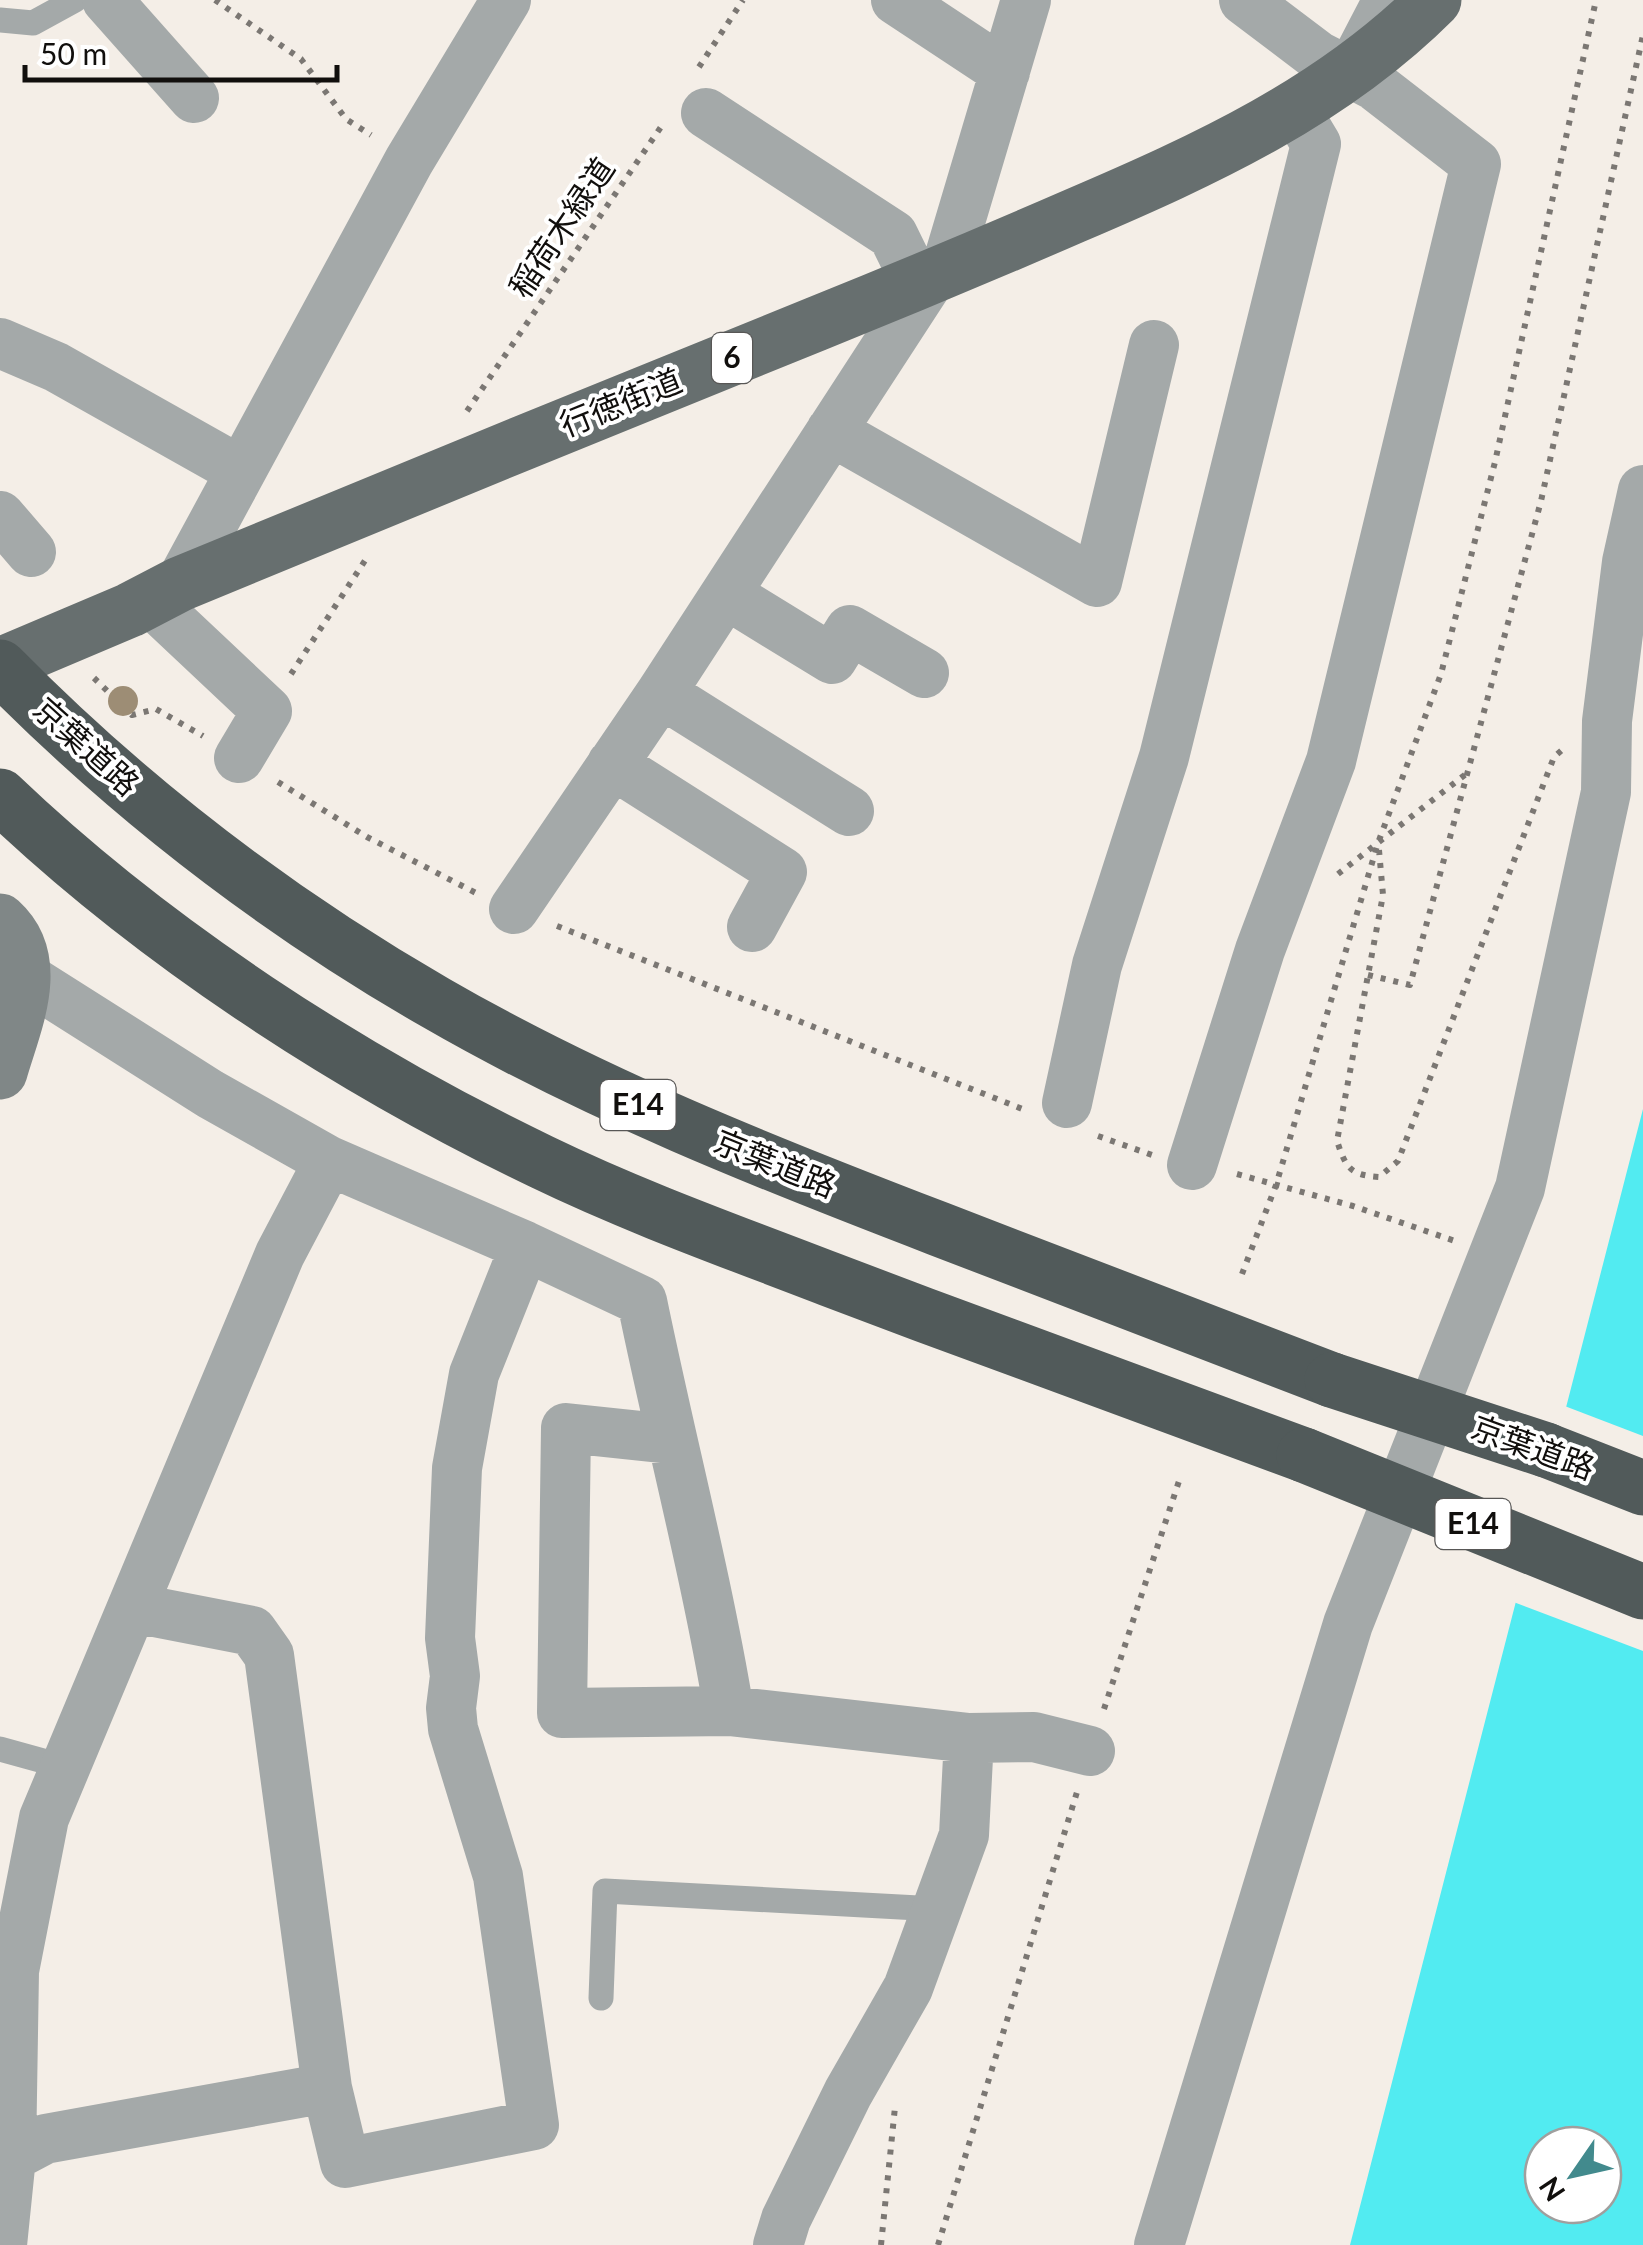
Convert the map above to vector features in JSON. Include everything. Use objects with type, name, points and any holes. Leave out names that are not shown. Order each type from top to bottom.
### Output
[{"type":"highway","name":"京葉道路","points":[[8,674],[101,764],[200,845],[312,926],[437,1004],[589,1083],[745,1155],[1332,1380],[1546,1450],[1643,1488]]},
{"type":"highway","name":"E14","points":[[0,796],[152,924],[272,1009],[399,1087],[544,1163],[748,1248],[1304,1455],[1643,1592]]},
{"type":"main road","name":"行徳街道","points":[[8,674],[165,592],[931,278],[1177,172],[1296,110],[1402,32],[1434,0]]},
{"type":"street","points":[[107,0],[194,98]]},
{"type":"street","points":[[239,758],[268,712],[165,592],[239,470],[409,161],[506,0]]},
{"type":"street","points":[[896,0],[1005,72]]},
{"type":"street","points":[[514,909],[661,693],[931,278],[1005,72],[1026,0]]},
{"type":"street","points":[[1194,1165],[1260,950],[1331,761],[1476,164],[1374,85],[1294,40],[1244,0]]},
{"type":"street","points":[[1350,73],[1388,0]]},
{"type":"street","points":[[689,102],[893,235],[931,278]]},
{"type":"street","points":[[1065,1117],[1097,965],[1164,757],[1316,144],[1296,110]]},
{"type":"street","points":[[0,343],[56,367],[239,470]]},
{"type":"street","points":[[832,431],[1096,582],[1154,344]]},
{"type":"street","points":[[1159,2245],[1348,1624],[1520,1188],[1606,792],[1606,721],[1627,562],[1643,490]]},
{"type":"street","points":[[726,594],[832,659],[850,630],[924,673]]},
{"type":"street","points":[[661,693],[849,812]]},
{"type":"street","points":[[612,764],[782,872],[752,928]]},
{"type":"street","points":[[0,921],[22,949],[24,976],[0,1072]]},
{"type":"street","points":[[24,976],[210,1094],[329,1161],[642,1301],[714,1625],[728,1711]]},
{"type":"street","points":[[2,2245],[11,2157],[14,1972],[44,1818],[280,1254],[329,1161]]},
{"type":"street","points":[[134,1608],[252,1631],[269,1655],[327,2088],[345,2163],[534,2125],[498,1876],[453,1729],[455,1676],[450,1638],[457,1468],[474,1374],[526,1246]]},
{"type":"street","points":[[670,1439],[566,1428],[562,1712],[728,1711],[969,1738],[1034,1737],[1090,1750]]},
{"type":"street","points":[[778,2245],[786,2219],[848,2094],[908,1988],[964,1835],[969,1738]]},
{"type":"street","points":[[11,2157],[46,2139],[327,2088]]},
{"type":"lane","points":[[0,20],[33,23],[75,0]]},
{"type":"lane","points":[[0,1748],[65,1767]]},
{"type":"lane","points":[[601,1998],[605,1891],[937,1910]]},
{"type":"path","points":[[215,0],[302,60],[346,120],[409,161]]},
{"type":"path","name":"稲荷木緑道","points":[[467,412],[689,102],[742,0]]},
{"type":"path","points":[[1242,1274],[1276,1185],[1378,844],[1446,654],[1494,462],[1596,0]]},
{"type":"path","points":[[1368,975],[1410,985],[1541,501],[1643,35]]},
{"type":"path","points":[[268,712],[375,545]]},
{"type":"path","points":[[92,676],[132,716],[156,709],[367,837],[445,879],[514,909],[1194,1165],[1353,1206],[1408,1225]]},
{"type":"path","points":[[1378,844],[1383,895],[1337,1141],[1345,1164],[1360,1176],[1379,1177],[1398,1161],[1554,758],[1578,734],[1606,721]]},
{"type":"path","points":[[1378,844],[1467,774]]},
{"type":"path","points":[[938,2245],[1090,1750],[1180,1481]]},
{"type":"path","points":[[881,2245],[895,2106]]},
{"type":"water","points":[[1643,1109],[1643,2245],[1350,2245]]},
{"type":"pier","points":[[1562,1405],[1643,1436],[1643,1651],[1511,1601]]}]
